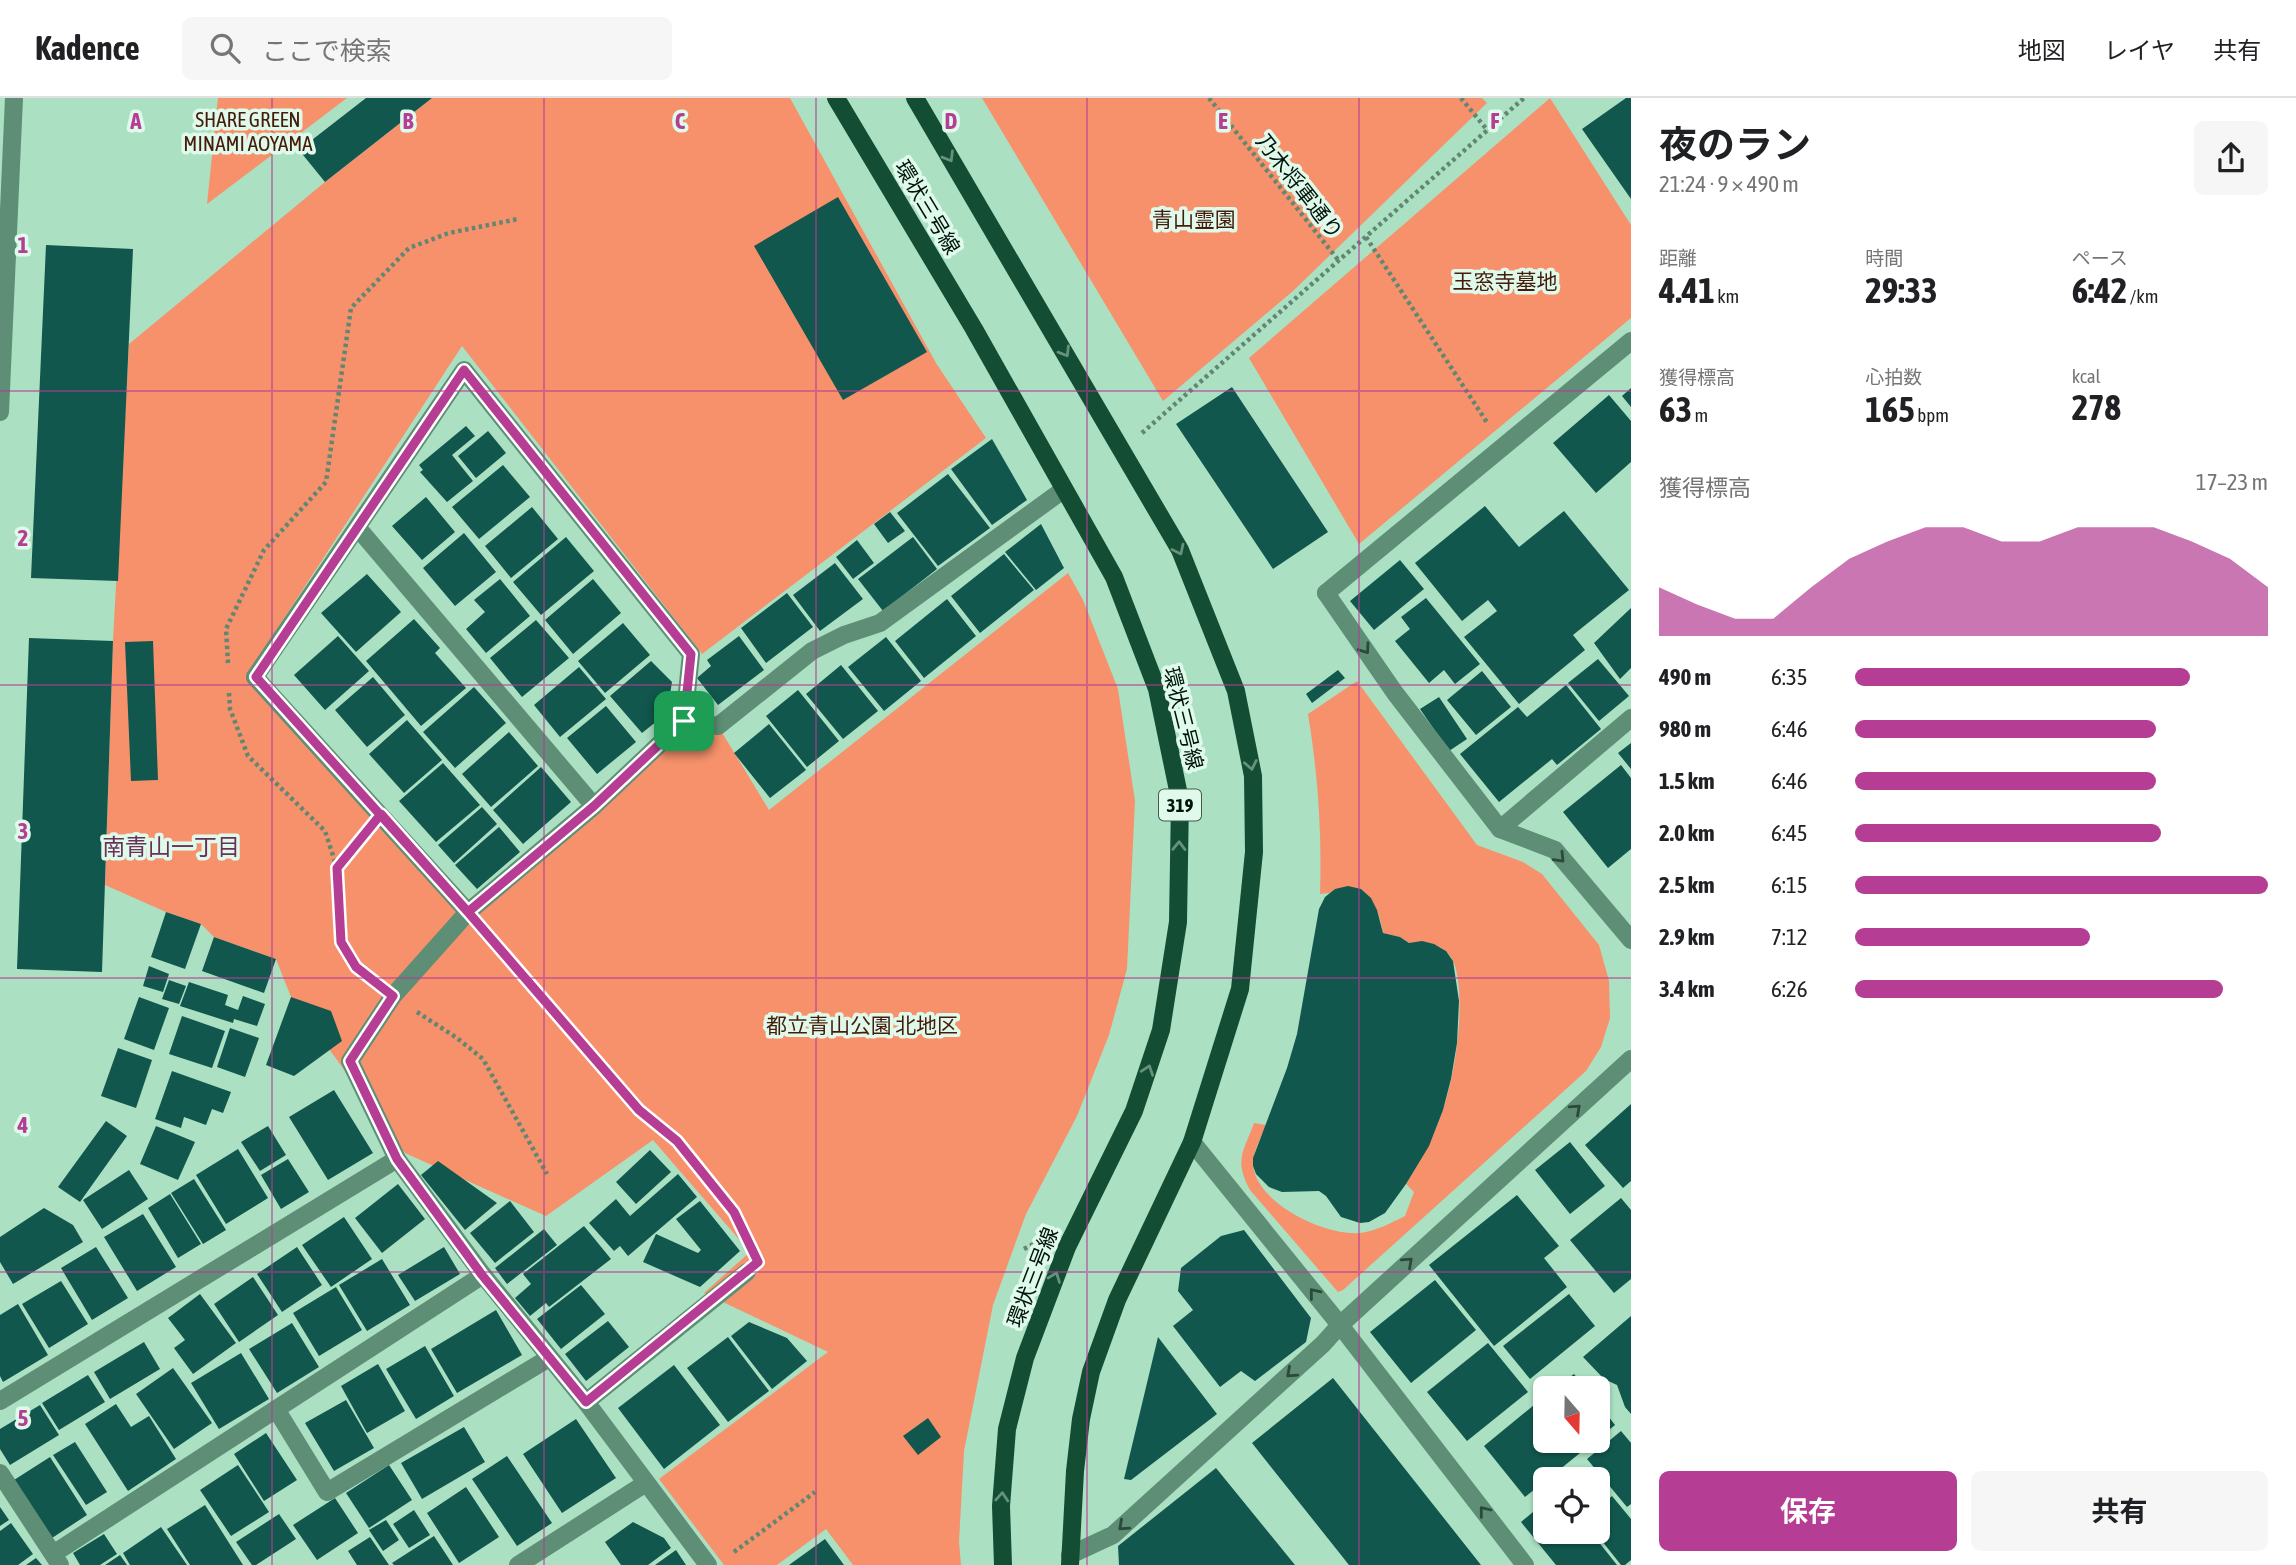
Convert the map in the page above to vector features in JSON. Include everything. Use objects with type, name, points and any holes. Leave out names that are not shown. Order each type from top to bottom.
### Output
[{"type":"main road","name":"環状三号線","points":[[836,98],[974,329],[1114,577],[1157,689],[1180,800],[1178,922],[1161,1030],[1134,1111],[1067,1247],[1025,1357],[1007,1429],[1001,1506],[1003,1565]]},
{"type":"main road","name":"環状三号線","points":[[915,98],[1180,550],[1236,691],[1253,776],[1254,852],[1240,989],[1192,1142],[1117,1300],[1091,1372],[1081,1419],[1075,1471],[1070,1560]]},
{"type":"street","points":[[0,412],[9,99]]},
{"type":"street","points":[[1631,341],[1326,593],[1395,693],[1500,829],[1555,850],[1631,940]]},
{"type":"street","points":[[468,912],[256,677],[464,370],[691,654],[684,721],[594,806],[468,912],[393,996],[350,1061],[397,1159],[482,1275],[586,1402],[708,1565]]},
{"type":"street","points":[[684,721],[718,726],[812,651],[844,635],[880,623],[1063,490]]},
{"type":"street","points":[[357,527],[594,806]]},
{"type":"street","points":[[1500,829],[1631,718]]},
{"type":"street","points":[[1070,1560],[1113,1535],[1631,1059]]},
{"type":"street","points":[[1192,1142],[1340,1325],[1525,1565]]},
{"type":"street","points":[[0,1401],[397,1159]]},
{"type":"street","points":[[586,1402],[747,1272]]},
{"type":"street","points":[[0,1473],[56,1559],[276,1409],[482,1275]]},
{"type":"street","points":[[276,1409],[327,1492],[549,1357]]},
{"type":"street","points":[[518,1565],[646,1483]]},
{"type":"path","name":"乃木将軍通り","points":[[1209,98],[1339,261]]},
{"type":"path","points":[[1461,98],[1488,131]]},
{"type":"path","points":[[1122,449],[1524,98]]},
{"type":"path","points":[[228,669],[226,629],[264,550],[326,482],[351,308],[409,248],[449,233],[517,219]]},
{"type":"path","points":[[1366,237],[1503,447]]},
{"type":"path","points":[[229,683],[230,709],[248,756],[325,831],[337,868],[341,942],[356,967],[393,996],[457,1038],[482,1059],[547,1174]]},
{"type":"path","points":[[337,868],[381,814]]},
{"type":"path","points":[[468,912],[639,1110],[677,1141],[734,1212],[758,1262],[747,1272]]},
{"type":"path","points":[[1024,1249],[1042,1239]]},
{"type":"path","points":[[727,1557],[815,1492]]},
{"type":"green space","name":"SHARE GREEN MINAMI AOYAMA","points":[[218,98],[347,98],[207,204]]},
{"type":"green space","name":"都立青山公園 北地区","points":[[432,98],[790,98],[936,363],[986,438],[702,654],[462,346],[247,675],[468,912],[684,721],[718,726],[769,810],[1068,573],[1083,600],[1118,689],[1135,801],[1127,969],[1109,1035],[1077,1116],[1026,1214],[993,1305],[964,1451],[959,1542],[961,1565],[853,1565],[826,1529],[777,1565],[724,1565],[659,1479],[828,1352],[704,1293],[750,1252],[653,1140],[546,1216],[405,1153],[291,997],[276,959],[214,937],[201,924],[105,885],[113,641],[129,344],[325,182]]},
{"type":"green space","name":"青山霊園","points":[[982,98],[1482,98],[1487,103],[1293,291],[1163,401]]},
{"type":"green space","name":"玉窓寺墓地","points":[[1550,98],[1631,225],[1631,318],[1359,544],[1249,358]]},
{"type":"green space","points":[[1357,681],[1477,845],[1523,862],[1542,874],[1599,945],[1609,981],[1610,1018],[1601,1047],[1586,1071],[1338,1292],[1250,1190],[1245,1180],[1242,1156],[1254,1123],[1266,1125],[1253,1161],[1258,1180],[1267,1193],[1295,1215],[1346,1233],[1378,1229],[1405,1216],[1414,1192],[1406,1184],[1430,1140],[1447,1097],[1455,1059],[1459,1017],[1458,978],[1454,963],[1446,952],[1435,945],[1409,943],[1400,937],[1383,933],[1376,909],[1361,889],[1335,889],[1330,893],[1320,894],[1318,804],[1308,714]]},
{"type":"building","points":[[366,98],[432,98],[325,182],[299,150]]},
{"type":"building","points":[[1626,98],[1631,98],[1631,199],[1582,129]]},
{"type":"building","points":[[838,197],[927,352],[843,400],[754,246]]},
{"type":"building","points":[[46,245],[133,249],[118,581],[31,578]]},
{"type":"building","points":[[1232,387],[1328,532],[1273,569],[1176,424]]},
{"type":"building","points":[[1631,388],[1631,407],[1622,396]]},
{"type":"building","points":[[1609,395],[1631,421],[1631,462],[1596,493],[1553,443]]},
{"type":"building","points":[[466,426],[475,436],[452,455],[473,481],[447,502],[420,472],[423,470],[419,465]]},
{"type":"building","points":[[488,431],[506,453],[476,478],[458,456]]},
{"type":"building","points":[[992,439],[1027,500],[992,525],[951,469]]},
{"type":"building","points":[[503,465],[530,497],[479,539],[452,507]]},
{"type":"building","points":[[948,474],[990,528],[938,566],[897,513]]},
{"type":"building","points":[[426,497],[455,532],[422,560],[392,526]]},
{"type":"building","points":[[1485,506],[1519,547],[1564,511],[1629,590],[1573,635],[1585,650],[1519,704],[1464,637],[1497,611],[1488,600],[1462,621],[1415,563]]},
{"type":"building","points":[[532,507],[558,539],[511,578],[485,546]]},
{"type":"building","points":[[890,512],[905,531],[888,543],[874,524]]},
{"type":"building","points":[[1041,524],[1064,568],[1036,590],[1005,552]]},
{"type":"building","points":[[464,533],[496,572],[455,606],[423,568]]},
{"type":"building","points":[[566,537],[594,571],[541,615],[513,582]]},
{"type":"building","points":[[913,537],[937,569],[883,611],[858,579]]},
{"type":"building","points":[[857,540],[874,563],[853,579],[836,557]]},
{"type":"building","points":[[1004,554],[1034,590],[980,633],[951,596]]},
{"type":"building","points":[[1400,560],[1424,589],[1374,630],[1350,601]]},
{"type":"building","points":[[835,563],[863,599],[820,631],[793,595]]},
{"type":"building","points":[[367,574],[401,612],[356,652],[321,613]]},
{"type":"building","points":[[500,579],[530,616],[486,653],[466,629],[485,612],[474,600]]},
{"type":"building","points":[[593,579],[621,613],[573,654],[545,620]]},
{"type":"building","points":[[787,593],[813,627],[766,663],[741,628]]},
{"type":"building","points":[[1426,598],[1480,664],[1455,684],[1444,670],[1429,683],[1395,641],[1410,629],[1401,617]]},
{"type":"building","points":[[947,599],[976,636],[924,678],[895,641]]},
{"type":"building","points":[[1631,608],[1631,668],[1620,679],[1594,643]]},
{"type":"building","points":[[414,619],[440,648],[435,653],[466,688],[421,726],[366,661]]},
{"type":"building","points":[[536,620],[569,658],[522,697],[490,658]]},
{"type":"building","points":[[623,623],[650,655],[605,693],[578,661]]},
{"type":"building","points":[[338,636],[369,671],[325,710],[294,675]]},
{"type":"building","points":[[739,636],[764,670],[718,705],[697,678],[711,666],[707,660]]},
{"type":"building","points":[[886,637],[921,681],[884,711],[848,667]]},
{"type":"building","points":[[29,638],[113,641],[102,972],[17,969]]},
{"type":"building","points":[[153,641],[158,780],[131,781],[125,642]]},
{"type":"building","points":[[1598,659],[1629,696],[1599,721],[1568,683]]},
{"type":"building","points":[[651,661],[672,682],[667,713],[642,733],[610,696]]},
{"type":"building","points":[[841,665],[878,711],[843,739],[806,694]]},
{"type":"building","points":[[579,667],[606,699],[560,737],[534,705]]},
{"type":"building","points":[[1338,670],[1345,678],[1312,703],[1306,694]]},
{"type":"building","points":[[1482,671],[1511,707],[1476,735],[1447,700]]},
{"type":"building","points":[[373,677],[405,715],[367,747],[335,710]]},
{"type":"building","points":[[1566,685],[1601,729],[1557,765],[1552,759],[1499,802],[1460,754],[1518,707],[1527,717]]},
{"type":"building","points":[[474,687],[506,723],[455,768],[423,732]]},
{"type":"building","points":[[798,690],[839,741],[807,767],[766,716]]},
{"type":"building","points":[[1439,697],[1467,739],[1449,751],[1420,709]]},
{"type":"building","points":[[606,706],[636,742],[597,774],[567,738]]},
{"type":"building","points":[[407,720],[442,760],[404,793],[369,754]]},
{"type":"building","points":[[769,724],[806,770],[770,798],[734,753]]},
{"type":"building","points":[[509,732],[538,766],[491,807],[462,774]]},
{"type":"building","points":[[1631,743],[1631,769],[1618,753]]},
{"type":"building","points":[[443,763],[480,805],[436,842],[399,801]]},
{"type":"building","points":[[1621,765],[1631,778],[1631,849],[1608,868],[1563,812]]},
{"type":"building","points":[[541,767],[571,802],[523,844],[493,810]]},
{"type":"building","points":[[482,807],[497,824],[454,863],[438,845]]},
{"type":"building","points":[[499,827],[520,852],[477,889],[455,865]]},
{"type":"building","points":[[1348,886],[1361,889],[1371,898],[1383,933],[1400,937],[1409,943],[1422,941],[1434,944],[1446,951],[1453,961],[1459,1001],[1457,1043],[1451,1079],[1429,1146],[1385,1213],[1369,1222],[1360,1223],[1341,1217],[1326,1196],[1319,1191],[1282,1192],[1269,1187],[1256,1174],[1253,1166],[1253,1158],[1297,1034],[1319,909],[1325,897],[1335,889]]},
{"type":"building","points":[[166,912],[201,924],[185,969],[151,957]]},
{"type":"building","points":[[214,937],[276,959],[264,993],[202,971]]},
{"type":"building","points":[[149,966],[169,974],[163,992],[143,986]]},
{"type":"building","points":[[169,980],[186,986],[179,1004],[162,999]]},
{"type":"building","points":[[189,982],[228,995],[225,1005],[238,1010],[243,996],[265,1004],[257,1026],[234,1019],[233,1023],[180,1006]]},
{"type":"building","points":[[139,997],[169,1008],[154,1050],[124,1039]]},
{"type":"building","points":[[291,997],[331,1011],[342,1041],[294,1076],[266,1065]]},
{"type":"building","points":[[182,1016],[225,1031],[212,1068],[169,1054]]},
{"type":"building","points":[[230,1028],[259,1038],[245,1077],[217,1067]]},
{"type":"building","points":[[118,1048],[152,1060],[136,1108],[101,1096]]},
{"type":"building","points":[[172,1071],[231,1092],[223,1113],[212,1109],[206,1125],[184,1117],[181,1128],[155,1119]]},
{"type":"building","points":[[334,1090],[373,1153],[328,1180],[289,1117]]},
{"type":"building","points":[[1631,1104],[1631,1181],[1623,1188],[1585,1145]]},
{"type":"building","points":[[106,1121],[127,1136],[80,1202],[58,1187]]},
{"type":"building","points":[[156,1126],[195,1142],[178,1180],[140,1164]]},
{"type":"building","points":[[268,1126],[286,1155],[260,1171],[241,1142]]},
{"type":"building","points":[[1570,1142],[1605,1186],[1570,1214],[1535,1170]]},
{"type":"building","points":[[238,1149],[268,1198],[226,1224],[196,1175]]},
{"type":"building","points":[[650,1150],[671,1172],[636,1204],[616,1182]]},
{"type":"building","points":[[288,1159],[309,1192],[281,1209],[261,1175]]},
{"type":"building","points":[[438,1161],[497,1203],[465,1230],[421,1175]]},
{"type":"building","points":[[129,1170],[148,1199],[102,1229],[83,1200]]},
{"type":"building","points":[[678,1174],[697,1197],[628,1256],[620,1246],[614,1251],[589,1223],[616,1199],[630,1216]]},
{"type":"building","points":[[194,1179],[226,1230],[203,1244],[171,1193]]},
{"type":"building","points":[[398,1184],[425,1219],[382,1253],[355,1218]]},
{"type":"building","points":[[170,1194],[201,1244],[178,1258],[148,1208]]},
{"type":"building","points":[[1517,1195],[1559,1246],[1544,1258],[1567,1287],[1494,1346],[1429,1265]]},
{"type":"building","points":[[1621,1198],[1631,1210],[1631,1279],[1614,1293],[1570,1240]]},
{"type":"building","points":[[510,1201],[534,1232],[495,1263],[470,1233]]},
{"type":"building","points":[[700,1201],[740,1251],[700,1287],[643,1262],[656,1234],[698,1253],[701,1250],[676,1219]]},
{"type":"building","points":[[44,1208],[73,1225],[83,1242],[13,1284],[0,1262],[0,1237]]},
{"type":"building","points":[[143,1214],[176,1267],[137,1291],[104,1237]]},
{"type":"building","points":[[344,1217],[372,1259],[331,1287],[302,1245]]},
{"type":"building","points":[[584,1226],[611,1259],[549,1307],[546,1303],[530,1316],[515,1298],[531,1284],[523,1274]]},
{"type":"building","points":[[544,1229],[557,1245],[507,1284],[495,1268]]},
{"type":"building","points":[[1244,1230],[1311,1318],[1306,1342],[1255,1381],[1241,1371],[1220,1387],[1173,1326],[1193,1310],[1178,1291],[1181,1268],[1221,1236]]},
{"type":"building","points":[[96,1247],[128,1298],[92,1320],[61,1268]]},
{"type":"building","points":[[297,1247],[322,1285],[282,1312],[257,1274]]},
{"type":"building","points":[[444,1247],[460,1274],[415,1301],[398,1275]]},
{"type":"building","points":[[382,1259],[410,1305],[367,1331],[339,1285]]},
{"type":"building","points":[[253,1277],[278,1315],[239,1342],[214,1304]]},
{"type":"building","points":[[1435,1280],[1476,1330],[1411,1383],[1370,1332]]},
{"type":"building","points":[[61,1281],[88,1324],[49,1348],[22,1304]]},
{"type":"building","points":[[581,1285],[605,1314],[561,1349],[537,1319]]},
{"type":"building","points":[[336,1287],[362,1330],[319,1356],[293,1313]]},
{"type":"building","points":[[200,1294],[236,1343],[193,1374],[174,1348],[185,1340],[168,1318]]},
{"type":"building","points":[[1569,1294],[1595,1326],[1530,1379],[1503,1346]]},
{"type":"building","points":[[18,1304],[48,1355],[3,1382],[0,1376],[0,1315]]},
{"type":"building","points":[[496,1310],[522,1355],[457,1393],[431,1349]]},
{"type":"building","points":[[1631,1316],[1631,1414],[1625,1407],[1617,1385],[1610,1382],[1610,1376],[1601,1376],[1583,1357]]},
{"type":"building","points":[[608,1321],[629,1347],[586,1381],[565,1354]]},
{"type":"building","points":[[749,1322],[787,1338],[807,1361],[772,1389],[731,1336]]},
{"type":"building","points":[[292,1323],[319,1367],[277,1393],[249,1349]]},
{"type":"building","points":[[728,1337],[769,1391],[728,1422],[687,1368]]},
{"type":"building","points":[[1158,1337],[1217,1414],[1131,1480],[1124,1479]]},
{"type":"building","points":[[144,1342],[160,1369],[110,1399],[94,1372]]},
{"type":"building","points":[[1488,1343],[1528,1392],[1467,1441],[1427,1392]]},
{"type":"building","points":[[425,1346],[454,1396],[416,1419],[386,1369]]},
{"type":"building","points":[[241,1353],[269,1399],[219,1429],[191,1383]]},
{"type":"building","points":[[378,1364],[405,1411],[367,1433],[341,1386]]},
{"type":"building","points":[[674,1365],[720,1425],[664,1469],[618,1408]]},
{"type":"building","points":[[173,1368],[212,1423],[174,1449],[136,1394]]},
{"type":"building","points":[[88,1375],[105,1402],[59,1430],[42,1403]]},
{"type":"building","points":[[1333,1378],[1481,1565],[1349,1565],[1252,1443]]},
{"type":"building","points":[[346,1400],[374,1448],[334,1471],[305,1423]]},
{"type":"building","points":[[116,1404],[131,1427],[149,1416],[176,1459],[128,1491],[85,1424]]},
{"type":"building","points":[[40,1405],[59,1435],[10,1465],[0,1449],[0,1429]]},
{"type":"building","points":[[1533,1406],[1533,1453],[1580,1453],[1563,1467],[1533,1467],[1533,1491],[1525,1497],[1484,1446]]},
{"type":"building","points":[[928,1418],[941,1437],[918,1455],[903,1436]]},
{"type":"building","points":[[576,1419],[616,1478],[562,1513],[523,1454]]},
{"type":"building","points":[[464,1427],[485,1462],[422,1499],[401,1463]]},
{"type":"building","points":[[1621,1431],[1631,1443],[1631,1504],[1627,1507],[1610,1487],[1610,1467],[1594,1467],[1587,1459],[1594,1453],[1610,1453],[1610,1440]]},
{"type":"building","points":[[266,1433],[297,1480],[264,1501],[234,1454]]},
{"type":"building","points":[[75,1442],[107,1492],[86,1505],[53,1455]]},
{"type":"building","points":[[507,1456],[552,1523],[517,1546],[472,1479]]},
{"type":"building","points":[[50,1457],[87,1515],[52,1538],[14,1480]]},
{"type":"building","points":[[238,1465],[269,1512],[231,1536],[200,1490]]},
{"type":"building","points":[[389,1465],[412,1500],[369,1528],[346,1493]]},
{"type":"building","points":[[1216,1468],[1295,1565],[1119,1565],[1118,1546]]},
{"type":"building","points":[[466,1487],[499,1537],[459,1563],[427,1513]]},
{"type":"building","points":[[1612,1496],[1631,1519],[1631,1560],[1625,1565],[1621,1565],[1604,1544],[1610,1544]]},
{"type":"building","points":[[335,1498],[358,1533],[317,1560],[293,1525]]},
{"type":"building","points":[[205,1505],[243,1565],[190,1565],[167,1529]]},
{"type":"building","points":[[0,1507],[9,1520],[0,1526]]},
{"type":"building","points":[[414,1510],[430,1535],[409,1548],[393,1524]]},
{"type":"building","points":[[1533,1512],[1533,1537],[1521,1522]]},
{"type":"building","points":[[279,1514],[296,1539],[252,1565],[236,1542]]},
{"type":"building","points":[[386,1520],[399,1540],[383,1551],[369,1530]]},
{"type":"building","points":[[633,1522],[664,1538],[671,1548],[648,1565],[621,1565],[605,1542]]},
{"type":"building","points":[[11,1523],[33,1554],[18,1565],[0,1565],[0,1531]]},
{"type":"building","points":[[161,1527],[187,1565],[130,1565],[123,1553]]},
{"type":"building","points":[[104,1534],[117,1554],[100,1565],[80,1565],[73,1553]]},
{"type":"building","points":[[434,1536],[453,1565],[392,1563]]},
{"type":"building","points":[[370,1537],[389,1565],[357,1565],[348,1551]]},
{"type":"building","points":[[825,1539],[844,1565],[789,1565]]},
{"type":"building","points":[[1539,1544],[1600,1544],[1617,1565],[1556,1565]]},
{"type":"building","points":[[676,1550],[686,1565],[655,1565]]},
{"type":"building","points":[[120,1555],[127,1565],[105,1565]]},
{"type":"building","points":[[36,1558],[42,1565],[26,1565]]},
{"type":"district","name":"南青山一丁目","points":[[171,847]]},
{"type":"route","points":[[684,721],[594,806],[468,912],[381,814],[337,868],[341,942],[356,967],[393,996],[350,1061],[397,1159],[482,1275],[586,1402],[758,1262],[734,1212],[677,1141],[639,1110],[468,912],[424,863],[381,814],[256,677],[464,370],[691,654],[684,721]]}]
